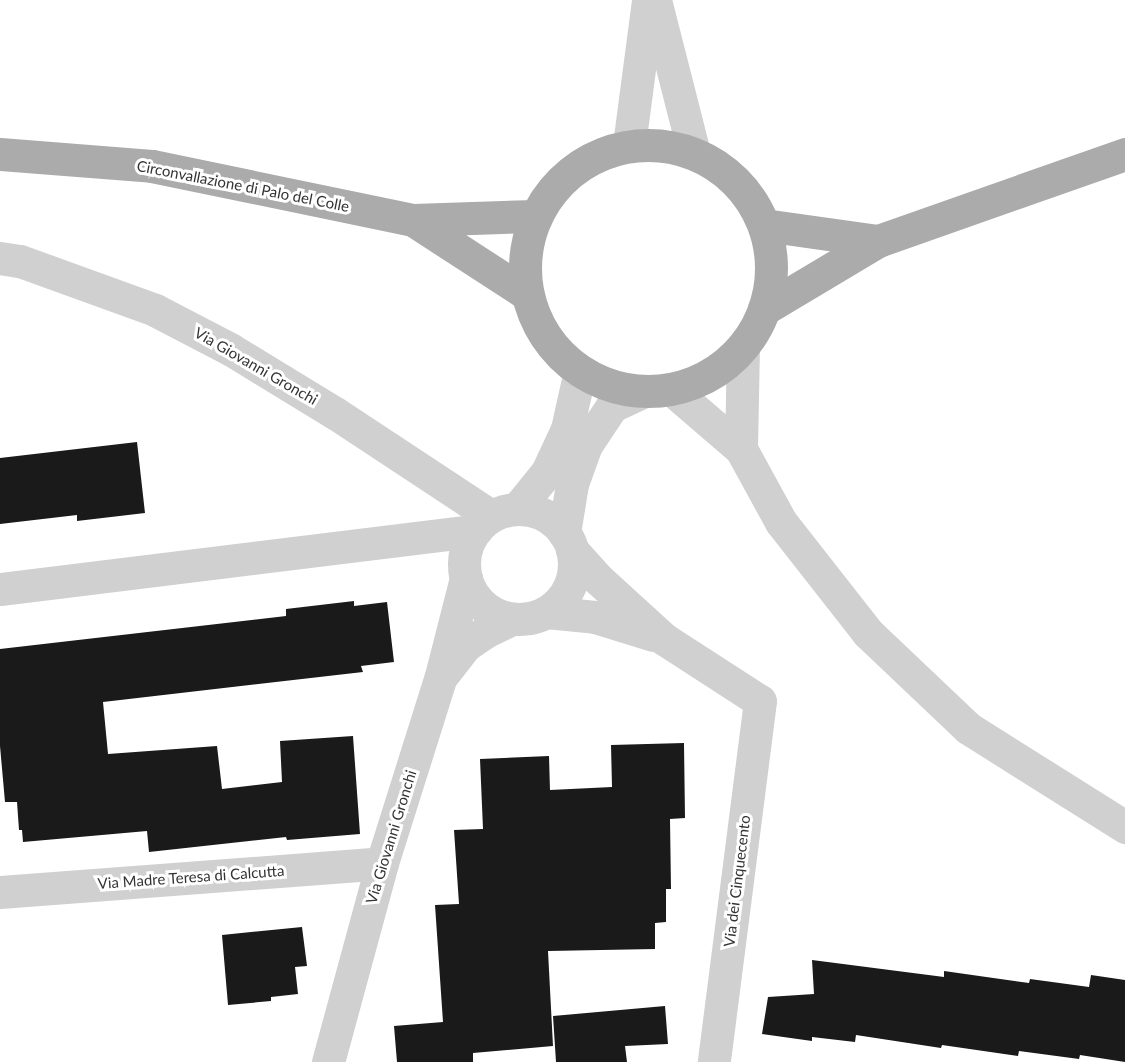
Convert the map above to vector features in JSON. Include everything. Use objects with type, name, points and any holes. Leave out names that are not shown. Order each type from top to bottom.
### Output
[{"type":"main road","points":[[662,144],[694,153],[724,170],[747,194],[764,225],[771,266],[764,309],[743,346],[723,366],[698,380],[657,390],[622,388],[580,371],[556,350],[538,324],[527,294],[525,254],[535,216],[558,182],[590,158],[629,145],[662,144]]},
{"type":"main road","name":"Circonvallazione di Palo del Colle","points":[[0,154],[152,166],[413,220]]},
{"type":"main road","points":[[764,309],[878,241],[1125,154]]},
{"type":"main road","points":[[413,220],[535,216]]},
{"type":"main road","points":[[413,220],[527,294]]},
{"type":"main road","points":[[764,225],[878,241]]},
{"type":"street","points":[[629,145],[648,0]]},
{"type":"street","points":[[655,0],[694,153]]},
{"type":"street","name":"Via Giovanni Gronchi","points":[[0,258],[20,261],[155,310],[230,349],[335,413],[494,519]]},
{"type":"street","points":[[741,449],[743,346]]},
{"type":"street","points":[[494,519],[547,472],[567,429],[580,371]]},
{"type":"street","points":[[466,578],[472,593],[482,605],[496,614],[512,619],[530,618],[546,612],[560,600],[570,585],[574,567],[568,541],[572,484],[586,444],[612,406],[657,390],[741,449],[781,522],[867,633],[968,728],[1125,827]]},
{"type":"street","name":"Via Giovanni Gronchi","points":[[0,589],[494,519],[536,511],[552,519],[598,579],[664,639]]},
{"type":"street","name":"Via Giovanni Gronchi","points":[[328,1062],[382,863],[441,676],[466,578],[465,553],[494,519]]},
{"type":"street","points":[[546,612],[595,617],[664,639]]},
{"type":"street","points":[[441,676],[466,645],[485,632],[512,619]]},
{"type":"street","name":"Via dei Cinquecento","points":[[664,639],[760,701],[714,1062]]},
{"type":"street","name":"Via Madre Teresa di Calcutta","points":[[0,892],[382,863]]},
{"type":"building","points":[[137,442],[145,513],[77,521],[77,515],[0,524],[0,458]]},
{"type":"building","points":[[354,601],[354,606],[387,602],[394,662],[361,666],[363,672],[103,702],[108,754],[217,746],[222,789],[282,782],[280,741],[353,736],[360,834],[287,840],[286,837],[149,852],[147,831],[23,842],[22,830],[19,830],[17,802],[5,802],[0,746],[0,649],[286,616],[286,609]]},
{"type":"building","points":[[684,743],[685,818],[670,819],[671,889],[666,889],[666,922],[655,923],[655,949],[548,951],[553,1046],[473,1053],[473,1062],[397,1062],[394,1026],[443,1022],[435,905],[459,904],[454,830],[483,829],[480,759],[549,756],[550,790],[612,787],[611,745]]},
{"type":"building","points":[[302,927],[307,966],[295,967],[298,994],[271,997],[271,1001],[228,1005],[222,935]]},
{"type":"building","points":[[812,960],[944,977],[944,971],[1029,983],[1030,979],[1089,987],[1091,975],[1125,980],[1125,1062],[1080,1055],[1079,1059],[1019,1051],[1018,1056],[942,1045],[941,1048],[856,1035],[855,1042],[812,1037],[812,1041],[762,1034],[768,997],[814,994]]},
{"type":"building","points":[[665,1006],[668,1044],[625,1046],[627,1062],[556,1062],[553,1016]]}]
